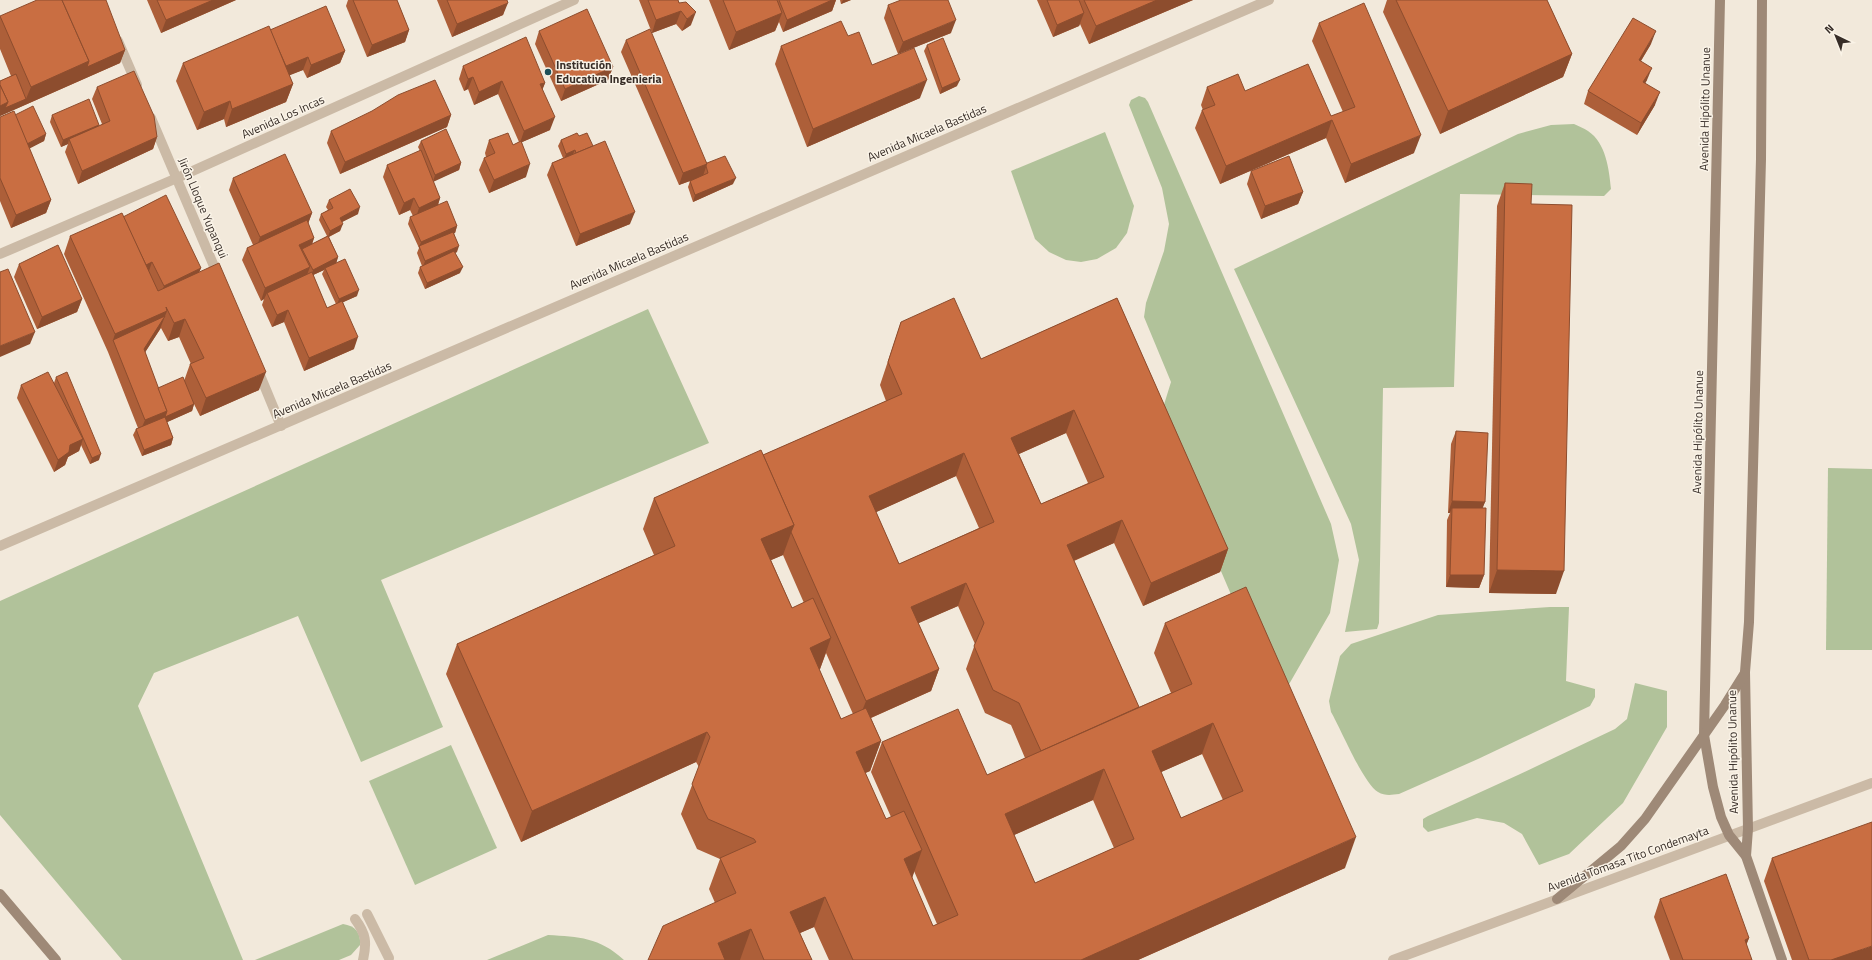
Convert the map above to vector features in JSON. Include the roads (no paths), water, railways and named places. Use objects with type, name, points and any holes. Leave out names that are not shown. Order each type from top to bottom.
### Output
[{"type":"street","name":"Avenida Los Incas","points":[[0,254],[177,178],[574,0]]},
{"type":"street","name":"Avenida Micaela Bastidas","points":[[0,546],[281,426],[1248,4],[1269,0]]},
{"type":"street","name":"Avenida Hipólito Unanue","points":[[1720,0],[1704,735],[1721,817],[1729,835],[1746,856],[1782,960]]},
{"type":"street","name":"Avenida Hipólito Unanue","points":[[1746,856],[1748,829],[1745,672],[1750,622],[1761,159],[1760,2]]},
{"type":"street","points":[[113,28],[140,93]]},
{"type":"street","name":"Jirón Lloque Yupanqui","points":[[146,107],[223,288]]},
{"type":"street","points":[[254,360],[281,426]]},
{"type":"street","points":[[1557,899],[1621,846],[1640,824],[1667,789],[1745,672]]},
{"type":"street","name":"Avenida Tomasa Tito Condemayta","points":[[1393,960],[1872,783]]},
{"type":"street","points":[[0,894],[56,960]]},
{"type":"street","points":[[367,914],[389,958]]},
{"type":"street","points":[[355,919],[364,932],[366,949],[363,960]]},
{"type":"place","name":"Institución Educativa Ingenieria","points":[[548,72]]}]
